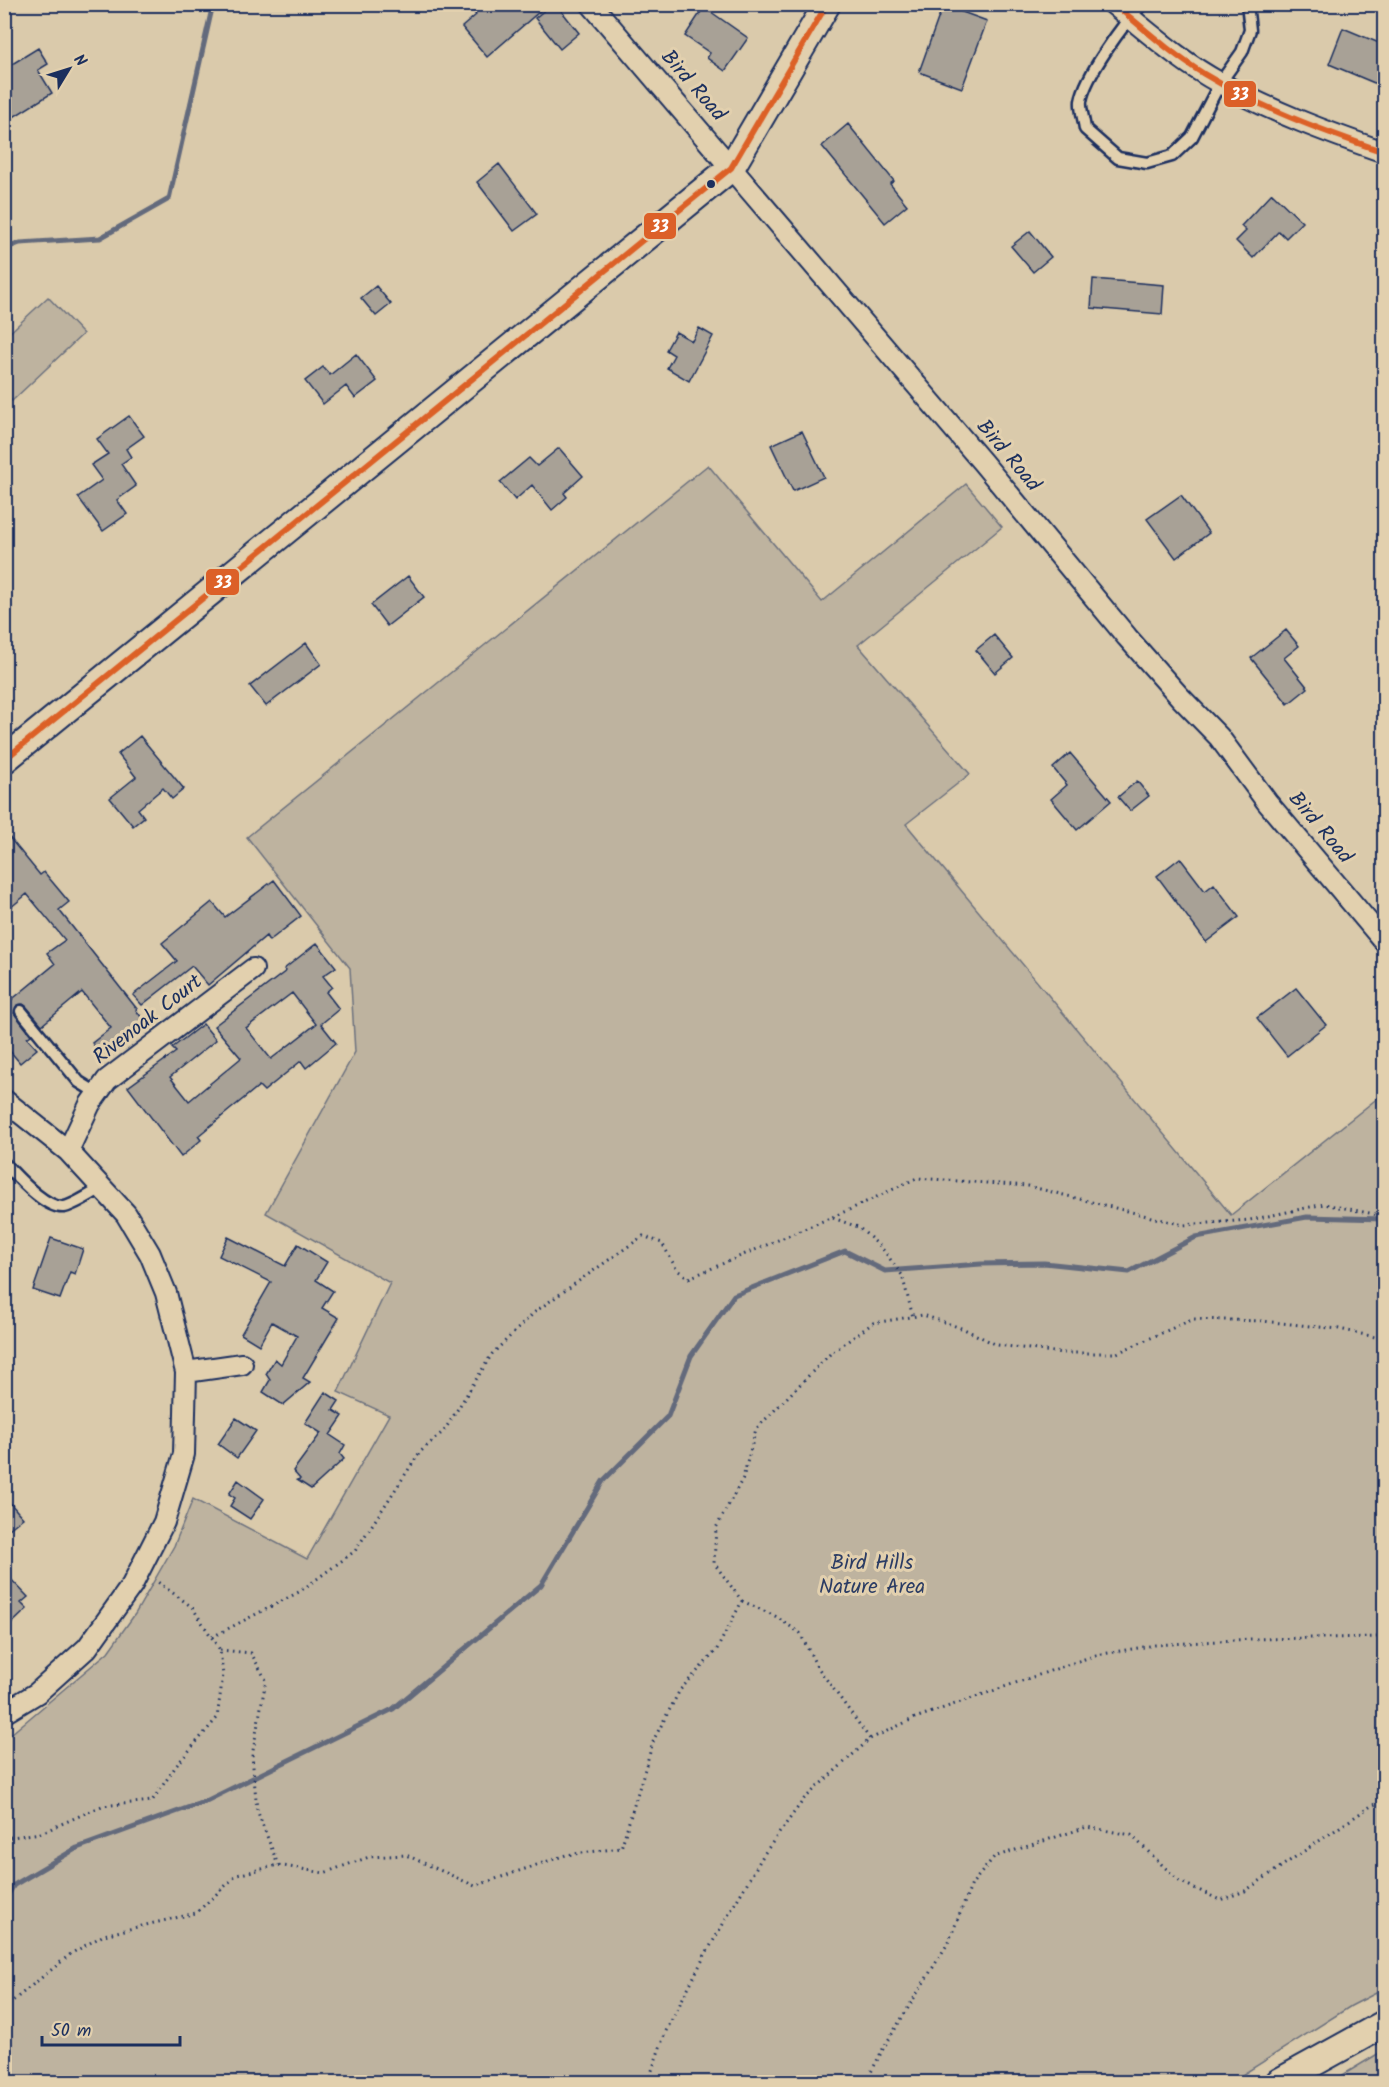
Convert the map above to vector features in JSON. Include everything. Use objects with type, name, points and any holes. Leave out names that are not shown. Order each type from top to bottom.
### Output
[{"type":"street","name":"Bird Road","points":[[591,4],[983,463],[1126,637],[1219,737],[1267,802],[1384,941]]},
{"type":"street","points":[[4,760],[731,168],[827,4]]},
{"type":"street","points":[[1113,4],[1136,11],[1176,55],[1220,83],[1323,132],[1384,152]]},
{"type":"street","name":"Rivenoak Court","points":[[68,1151],[90,1104],[106,1080],[253,969]]},
{"type":"street","points":[[4,1100],[68,1151],[126,1214],[150,1254],[166,1293],[186,1372],[184,1454],[164,1522],[132,1585],[87,1648],[37,1693],[4,1713]]},
{"type":"street","points":[[186,1372],[242,1364]]},
{"type":"street","points":[[1279,2082],[1384,2024]]},
{"type":"lane","points":[[1136,11],[1093,71],[1081,101],[1085,129],[1118,158],[1147,163],[1172,156],[1191,137],[1220,83],[1242,52],[1250,30],[1247,4]]},
{"type":"lane","points":[[21,1011],[78,1082],[98,1093]]},
{"type":"lane","points":[[4,1163],[30,1188],[54,1206],[65,1207],[102,1188]]},
{"type":"path","points":[[212,1637],[299,1592],[355,1551],[420,1452],[444,1431],[492,1354],[536,1311],[643,1236],[662,1243],[677,1270],[689,1278],[917,1178],[1028,1186],[1183,1225],[1250,1220],[1324,1204],[1384,1216]]},
{"type":"path","points":[[831,1217],[858,1227],[882,1247],[902,1275],[913,1317]]},
{"type":"path","points":[[870,1739],[816,1665],[800,1633],[775,1616],[742,1601],[714,1563],[717,1528],[743,1478],[756,1429],[830,1354],[873,1323],[923,1315],[964,1329],[997,1345],[1062,1353],[1117,1353],[1193,1319],[1262,1321],[1328,1328],[1384,1339]]},
{"type":"path","points":[[4,1838],[41,1833],[102,1806],[152,1801],[176,1766],[217,1718],[223,1675],[220,1650],[192,1606],[140,1569]]},
{"type":"path","points":[[4,2008],[72,1953],[104,1935],[196,1913],[237,1875],[278,1865],[324,1874],[369,1857],[406,1855],[475,1886],[566,1855],[621,1848],[654,1739],[680,1690],[716,1651],[742,1601]]},
{"type":"path","points":[[648,2082],[665,2033],[705,1955],[764,1854],[804,1799],[870,1739],[915,1718],[1096,1655],[1155,1645],[1251,1639],[1384,1637]]},
{"type":"path","points":[[220,1650],[251,1653],[266,1680],[252,1756],[257,1810],[278,1865]]},
{"type":"path","points":[[866,2082],[884,2047],[948,1943],[972,1884],[994,1857],[1087,1827],[1131,1835],[1179,1881],[1220,1900],[1245,1891],[1371,1806],[1384,1801]]},
{"type":"green space","points":[[48,297],[83,334],[12,401],[5,394],[5,337]]},
{"type":"green space","name":"Bird Hills Nature Area","points":[[708,465],[822,602],[966,484],[1002,527],[858,645],[970,774],[906,824],[1231,1215],[1384,1093],[1384,1989],[1351,2006],[1231,2082],[5,2082],[5,1739],[108,1652],[135,1614],[174,1546],[193,1499],[307,1559],[389,1415],[338,1392],[390,1283],[266,1213],[355,1052],[350,968],[247,837]]},
{"type":"green space","points":[[1384,2050],[1384,2082],[1331,2082],[1381,2052]]},
{"type":"building","points":[[467,4],[548,4],[487,57],[462,27],[476,15]]},
{"type":"building","points":[[552,4],[556,4],[579,33],[560,49],[535,18]]},
{"type":"building","points":[[943,5],[987,21],[962,88],[919,72]]},
{"type":"building","points":[[704,7],[748,38],[725,71],[707,58],[710,53],[685,36]]},
{"type":"building","points":[[1343,28],[1384,45],[1384,87],[1329,64]]},
{"type":"building","points":[[38,48],[48,64],[38,70],[52,93],[4,123],[4,69]]},
{"type":"building","points":[[848,124],[894,181],[890,184],[907,205],[885,223],[822,146]]},
{"type":"building","points":[[499,164],[537,214],[514,231],[477,182]]},
{"type":"building","points":[[1272,193],[1302,222],[1286,238],[1279,231],[1253,258],[1236,241],[1246,231],[1241,226]]},
{"type":"building","points":[[1030,231],[1051,257],[1033,272],[1011,246]]},
{"type":"building","points":[[1093,279],[1164,285],[1162,314],[1091,308]]},
{"type":"building","points":[[376,286],[391,304],[376,316],[361,298]]},
{"type":"building","points":[[699,328],[713,336],[689,381],[667,368],[674,355],[666,350],[676,332],[692,341]]},
{"type":"building","points":[[356,354],[377,381],[355,398],[346,386],[323,404],[305,381],[323,367],[330,375]]},
{"type":"building","points":[[129,416],[144,436],[126,449],[131,457],[121,464],[136,486],[117,500],[127,514],[103,531],[78,497],[102,480],[91,465],[108,454],[97,439]]},
{"type":"building","points":[[802,431],[824,477],[793,491],[771,445]]},
{"type":"building","points":[[559,448],[583,476],[564,493],[567,497],[552,510],[532,485],[515,500],[500,482],[529,458],[537,466]]},
{"type":"building","points":[[1181,495],[1209,533],[1176,558],[1147,519]]},
{"type":"building","points":[[408,576],[424,597],[387,626],[371,605]]},
{"type":"building","points":[[1286,630],[1299,646],[1284,658],[1308,688],[1288,704],[1251,658]]},
{"type":"building","points":[[994,635],[1013,658],[995,673],[976,650]]},
{"type":"building","points":[[306,643],[321,664],[266,706],[250,686]]},
{"type":"building","points":[[140,736],[184,789],[172,799],[163,788],[138,809],[144,817],[133,826],[110,798],[136,777],[118,754]]},
{"type":"building","points":[[1070,753],[1111,801],[1077,830],[1051,799],[1067,785],[1053,768]]},
{"type":"building","points":[[1137,781],[1149,796],[1130,811],[1118,797]]},
{"type":"building","points":[[4,831],[40,875],[44,872],[69,902],[59,910],[148,1026],[105,1060],[92,1043],[111,1028],[82,992],[42,1025],[26,1006],[17,1005],[14,1013],[31,1035],[27,1038],[37,1049],[20,1063],[4,1044],[4,1006],[55,964],[47,953],[65,940],[27,894],[4,913]]},
{"type":"building","points":[[1180,858],[1205,891],[1214,884],[1239,917],[1206,942],[1157,876]]},
{"type":"building","points":[[274,880],[301,916],[269,941],[266,936],[208,985],[192,966],[142,1005],[133,995],[177,961],[162,943],[212,902],[225,917]]},
{"type":"building","points":[[317,943],[336,967],[323,976],[332,987],[326,992],[339,1009],[321,1024],[336,1043],[306,1068],[301,1061],[264,1091],[259,1086],[198,1136],[201,1140],[181,1157],[128,1087],[176,1052],[172,1048],[203,1024],[216,1040],[170,1077],[189,1101],[241,1058],[214,1026],[286,971],[284,969]],"holes":[[[292,993],[316,1024],[271,1059],[246,1028]]]},
{"type":"building","points":[[1296,988],[1326,1025],[1287,1056],[1257,1018]]},
{"type":"building","points":[[228,1237],[285,1266],[298,1244],[327,1262],[316,1280],[333,1291],[322,1308],[339,1318],[303,1378],[310,1382],[283,1405],[263,1392],[270,1380],[266,1374],[275,1359],[281,1364],[297,1336],[272,1322],[259,1345],[241,1334],[271,1282],[219,1256]]},
{"type":"building","points":[[51,1238],[83,1249],[75,1274],[70,1272],[60,1299],[33,1290]]},
{"type":"building","points":[[325,1392],[339,1401],[333,1410],[343,1416],[330,1435],[345,1445],[340,1454],[344,1459],[311,1489],[297,1480],[300,1479],[293,1471],[321,1433],[305,1423]]},
{"type":"building","points":[[236,1418],[256,1431],[237,1458],[218,1444]]},
{"type":"building","points":[[238,1480],[264,1499],[250,1519],[230,1506],[235,1498],[229,1494]]},
{"type":"building","points":[[4,1496],[23,1518],[4,1533]]},
{"type":"building","points":[[4,1572],[28,1597],[21,1603],[27,1609],[4,1631]]},
{"type":"waterway","points":[[4,249],[20,243],[100,238],[169,199],[213,4]]},
{"type":"waterway","points":[[4,1901],[14,1885],[77,1848],[206,1801],[393,1709],[541,1585],[603,1481],[668,1416],[691,1356],[734,1295],[845,1251],[885,1271],[981,1264],[1044,1263],[1129,1272],[1196,1237],[1307,1217],[1384,1219]]},
{"type":"transit line","name":"33","points":[[4,760],[731,168],[827,4]]},
{"type":"transit line","name":"33","points":[[1114,4],[1181,58],[1225,86],[1292,118],[1384,152]]}]
